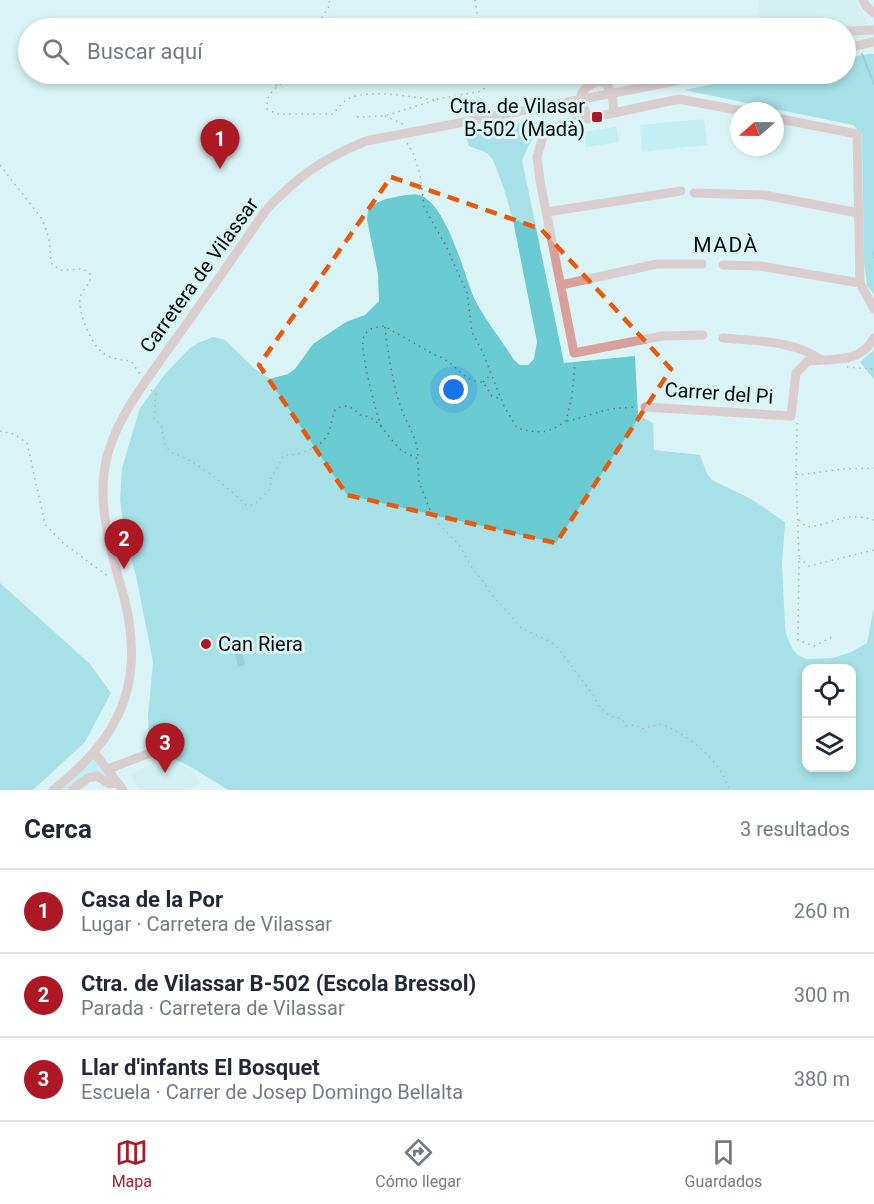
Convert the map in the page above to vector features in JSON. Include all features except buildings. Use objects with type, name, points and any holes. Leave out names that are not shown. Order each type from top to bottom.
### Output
[{"type":"street","points":[[863,0],[874,13]]},
{"type":"street","points":[[856,31],[874,30]]},
{"type":"street","points":[[856,46],[874,42]]},
{"type":"street","points":[[589,119],[580,100],[581,92],[591,84]]},
{"type":"street","points":[[606,84],[612,93],[614,113]]},
{"type":"street","name":"Carretera de Vilassar","points":[[53,790],[106,739],[120,714],[128,686],[132,657],[129,622],[108,538],[102,502],[104,473],[114,436],[122,417],[144,383],[266,210],[288,187],[313,167],[339,152],[366,141],[659,84]]},
{"type":"street","points":[[703,335],[662,336],[574,353],[537,157],[543,136],[562,124],[679,99],[730,109]]},
{"type":"street","points":[[784,120],[857,134],[860,283],[874,309]]},
{"type":"street","points":[[546,212],[681,191]]},
{"type":"street","points":[[694,193],[764,195],[859,213]]},
{"type":"street","points":[[561,285],[657,264],[702,264]]},
{"type":"street","points":[[723,265],[760,266],[860,283]]},
{"type":"street","points":[[723,338],[787,345],[813,354],[821,360]]},
{"type":"street","points":[[795,418],[796,374],[808,361],[855,357],[868,348],[874,338]]},
{"type":"street","name":"Carrer del Pi","points":[[645,407],[795,418]]},
{"type":"street","points":[[94,752],[120,787]]},
{"type":"street","points":[[108,769],[153,752]]},
{"type":"street","points":[[72,790],[88,778],[97,776],[109,784],[120,787]]},
{"type":"path","points":[[322,18],[330,5],[329,0]]},
{"type":"path","points":[[475,0],[478,18]]},
{"type":"path","points":[[278,84],[266,101],[267,109],[277,114],[333,114],[349,99],[361,95],[394,95],[436,100]]},
{"type":"path","points":[[273,89],[283,84]]},
{"type":"path","points":[[353,117],[384,116],[436,100],[482,91],[486,84]]},
{"type":"path","points":[[384,116],[415,131]]},
{"type":"path","points":[[404,133],[420,175],[424,207],[464,285],[472,332],[517,428],[541,434],[566,421],[585,418],[596,413],[645,407]]},
{"type":"path","points":[[0,165],[42,219],[49,238],[51,263],[60,270],[83,269],[90,274],[90,282],[80,298],[81,318],[102,353],[112,358],[131,361],[144,383],[156,394],[154,419],[161,424],[165,444],[170,452],[184,457],[205,471],[246,505],[254,505],[270,489],[271,478],[284,455],[298,454],[324,441],[335,410],[342,406],[354,408],[360,415],[367,415],[401,450],[418,459]]},
{"type":"path","points":[[381,428],[367,374],[362,341],[369,330],[384,326],[443,358],[473,382],[483,382],[489,378],[491,373]]},
{"type":"path","points":[[384,326],[400,405],[418,447],[419,482],[430,510],[440,525],[459,544],[474,571],[494,598],[521,628],[551,642],[558,648],[593,694],[599,706],[610,716],[622,719],[626,726],[636,725],[641,729],[662,724],[682,733],[714,761],[730,790]]},
{"type":"path","points":[[566,421],[575,371],[574,353]]},
{"type":"path","points":[[842,368],[874,369]]},
{"type":"path","points":[[483,382],[492,396],[502,400]]},
{"type":"path","points":[[795,418],[799,558],[798,640],[814,646],[832,637]]},
{"type":"path","points":[[0,431],[14,434],[27,443],[45,524],[63,543],[120,584]]},
{"type":"path","points":[[796,474],[874,468]]},
{"type":"path","points":[[798,518],[807,527],[846,516],[874,520]]},
{"type":"path","points":[[799,558],[809,566],[874,550]]},
{"type":"highlighted area","points":[[391,177],[541,229],[671,369],[556,543],[347,495],[259,365]]},
{"type":"shaded area","points":[[759,0],[855,0],[874,38],[856,42],[856,18],[759,18]]},
{"type":"shaded area","points":[[874,54],[874,294],[867,286],[864,262],[862,134],[853,125],[784,111],[784,102],[742,102],[684,90],[714,84],[856,84],[856,56]]},
{"type":"shaded area","points":[[704,119],[707,145],[642,152],[640,125]]},
{"type":"shaded area","points":[[540,122],[522,160],[564,363],[635,356],[638,415],[653,423],[654,450],[700,455],[707,474],[712,480],[751,499],[785,522],[782,565],[785,626],[793,650],[799,656],[807,659],[833,658],[851,652],[867,643],[874,608],[874,790],[228,790],[196,770],[149,746],[148,716],[153,662],[136,576],[126,541],[120,500],[122,468],[140,408],[165,374],[198,343],[213,337],[225,340],[255,369],[270,379],[288,374],[295,369],[313,344],[346,322],[365,315],[379,301],[378,274],[367,220],[368,210],[381,201],[408,195],[419,195],[429,200],[438,211],[453,240],[478,306],[514,360],[520,365],[528,365],[534,359],[537,342],[513,220],[493,160],[487,153],[469,146],[466,137],[491,128]]},
{"type":"shaded area","points":[[616,127],[619,142],[586,147],[584,132]]},
{"type":"shaded area","points":[[874,350],[874,379],[860,362]]},
{"type":"shaded area","points":[[0,583],[89,663],[111,693],[85,742],[33,790],[0,790]]},
{"type":"shaded area","points":[[241,647],[245,665],[238,667],[234,649]]},
{"type":"shaded area","points":[[95,754],[118,783],[97,776],[72,790],[55,790]]},
{"type":"shaded area","points":[[165,756],[194,771],[200,783],[189,790],[139,790],[131,775]]},
{"type":"waterway","points":[[862,54],[874,84]]},
{"type":"waterway","points":[[874,252],[874,258]]},
{"type":"place","name":"Ctra. de Vilasar B-502 (Madà)","points":[[597,117]]},
{"type":"place","name":"Casa de la Por","points":[[220,169]]},
{"type":"place","name":"Ctra. de Vilassar B-502 (Escola Bressol)","points":[[124,569]]},
{"type":"place","name":"Can Riera","points":[[206,644]]},
{"type":"place","name":"Llar d'infants El Bosquet","points":[[165,773]]},
{"type":"district","name":"MADÀ","points":[[726,245]]}]
